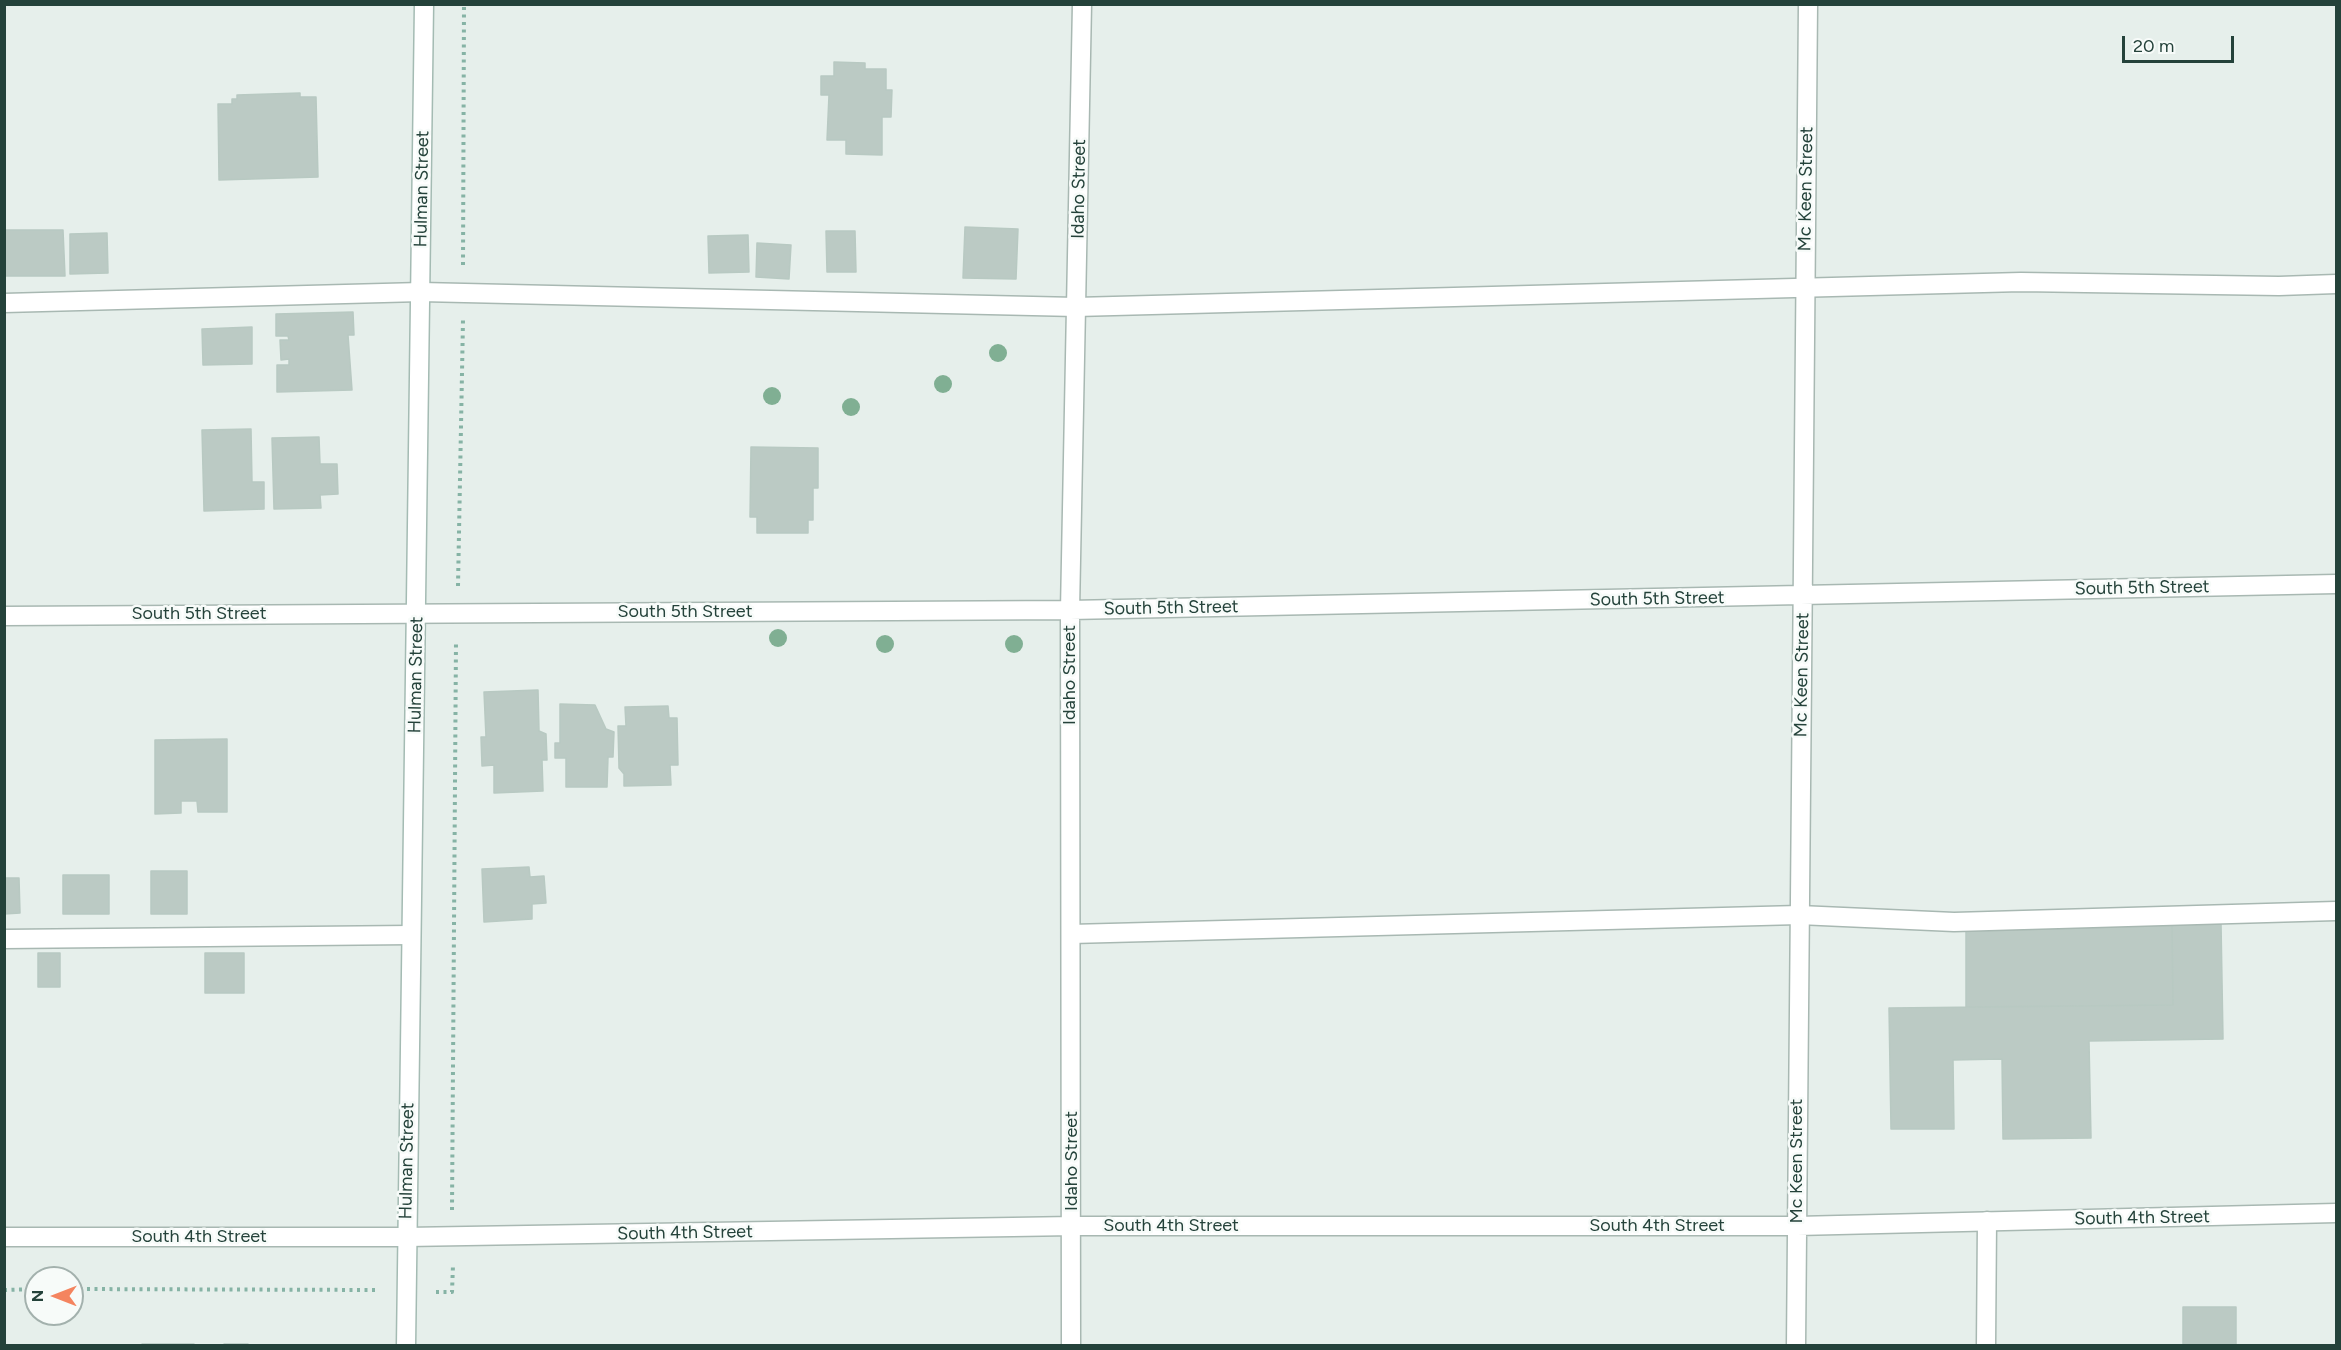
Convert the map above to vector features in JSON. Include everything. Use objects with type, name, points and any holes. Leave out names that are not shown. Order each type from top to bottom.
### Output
[{"type":"street","name":"Hulman Street","points":[[406,1346],[424,4]]},
{"type":"street","name":"Idaho Street","points":[[1071,1346],[1070,610],[1083,4]]},
{"type":"street","name":"Mc Keen Street","points":[[1796,1346],[1808,4]]},
{"type":"street","points":[[4,303],[421,291],[1076,307],[1805,290],[2021,282],[2279,286],[2337,284]]},
{"type":"street","name":"South 5th Street","points":[[4,616],[1070,610],[1802,597],[2337,584]]},
{"type":"street","points":[[1071,934],[1799,915],[1954,922],[2337,911]]},
{"type":"street","points":[[4,939],[411,935]]},
{"type":"street","name":"South 4th Street","points":[[4,1237],[406,1237],[1072,1226],[1797,1226],[2337,1213]]},
{"type":"street","points":[[1986,1346],[1987,1221]]},
{"type":"path","points":[[84,1289],[358,1288],[406,1292],[452,1292],[454,669],[458,613],[463,292],[464,4]]},
{"type":"path","points":[[4,1290],[24,1289]]},
{"type":"building","points":[[834,62],[865,63],[865,69],[886,69],[886,90],[892,90],[891,117],[882,117],[882,155],[846,154],[846,140],[827,140],[829,95],[821,95],[821,76],[834,76]]},
{"type":"building","points":[[300,93],[300,97],[316,97],[318,177],[219,180],[218,104],[232,104],[232,99],[237,99],[237,95]]},
{"type":"building","points":[[965,227],[1018,229],[1016,279],[963,278]]},
{"type":"building","points":[[4,230],[63,230],[65,276],[4,276]]},
{"type":"building","points":[[826,231],[855,231],[856,272],[827,272]]},
{"type":"building","points":[[107,233],[108,273],[70,274],[70,234]]},
{"type":"building","points":[[748,235],[749,272],[709,273],[708,236]]},
{"type":"building","points":[[757,243],[791,245],[789,279],[756,277]]},
{"type":"building","points":[[353,312],[354,335],[348,335],[352,390],[277,392],[277,365],[289,365],[289,359],[281,360],[280,340],[289,340],[288,336],[276,336],[276,314]]},
{"type":"building","points":[[252,327],[252,364],[203,365],[202,329]]},
{"type":"building","points":[[251,429],[252,482],[264,482],[264,509],[204,511],[202,430]]},
{"type":"building","points":[[319,437],[320,464],[337,464],[338,494],[320,495],[321,508],[274,509],[272,438]]},
{"type":"building","points":[[751,447],[818,448],[818,488],[813,488],[813,520],[808,520],[808,533],[757,533],[757,517],[750,517]]},
{"type":"building","points":[[538,690],[539,731],[546,734],[547,760],[542,760],[543,791],[494,793],[494,765],[482,766],[481,737],[486,737],[484,692]]},
{"type":"building","points":[[560,704],[595,705],[606,729],[614,732],[613,757],[608,757],[607,787],[566,787],[566,758],[555,758],[555,743],[560,743]]},
{"type":"building","points":[[668,706],[669,718],[677,718],[678,765],[670,765],[671,785],[624,786],[624,774],[619,768],[618,726],[626,726],[625,707]]},
{"type":"building","points":[[227,739],[227,812],[198,812],[197,801],[181,801],[181,813],[155,814],[155,740]]},
{"type":"building","points":[[529,867],[530,877],[544,876],[546,903],[532,904],[532,919],[484,922],[482,869]]},
{"type":"building","points":[[151,871],[187,871],[187,914],[151,914]]},
{"type":"building","points":[[63,875],[109,875],[109,914],[63,914]]},
{"type":"building","points":[[4,878],[19,878],[20,913],[4,914]]},
{"type":"building","points":[[2172,923],[2221,923],[2223,1039],[2089,1041],[2091,1138],[2003,1139],[2002,1059],[1953,1060],[1954,1129],[1891,1129],[1889,1008],[2173,1005]]},
{"type":"building","points":[[2172,923],[2173,1005],[1966,1007],[1966,924]]},
{"type":"building","points":[[38,953],[60,953],[60,987],[38,987]]},
{"type":"building","points":[[205,953],[244,953],[244,993],[205,993]]},
{"type":"building","points":[[2183,1307],[2236,1307],[2236,1346],[2183,1346]]},
{"type":"building","points":[[142,1344],[194,1344],[194,1346],[142,1346]]},
{"type":"building","points":[[224,1344],[248,1344],[248,1346],[224,1346]]}]
